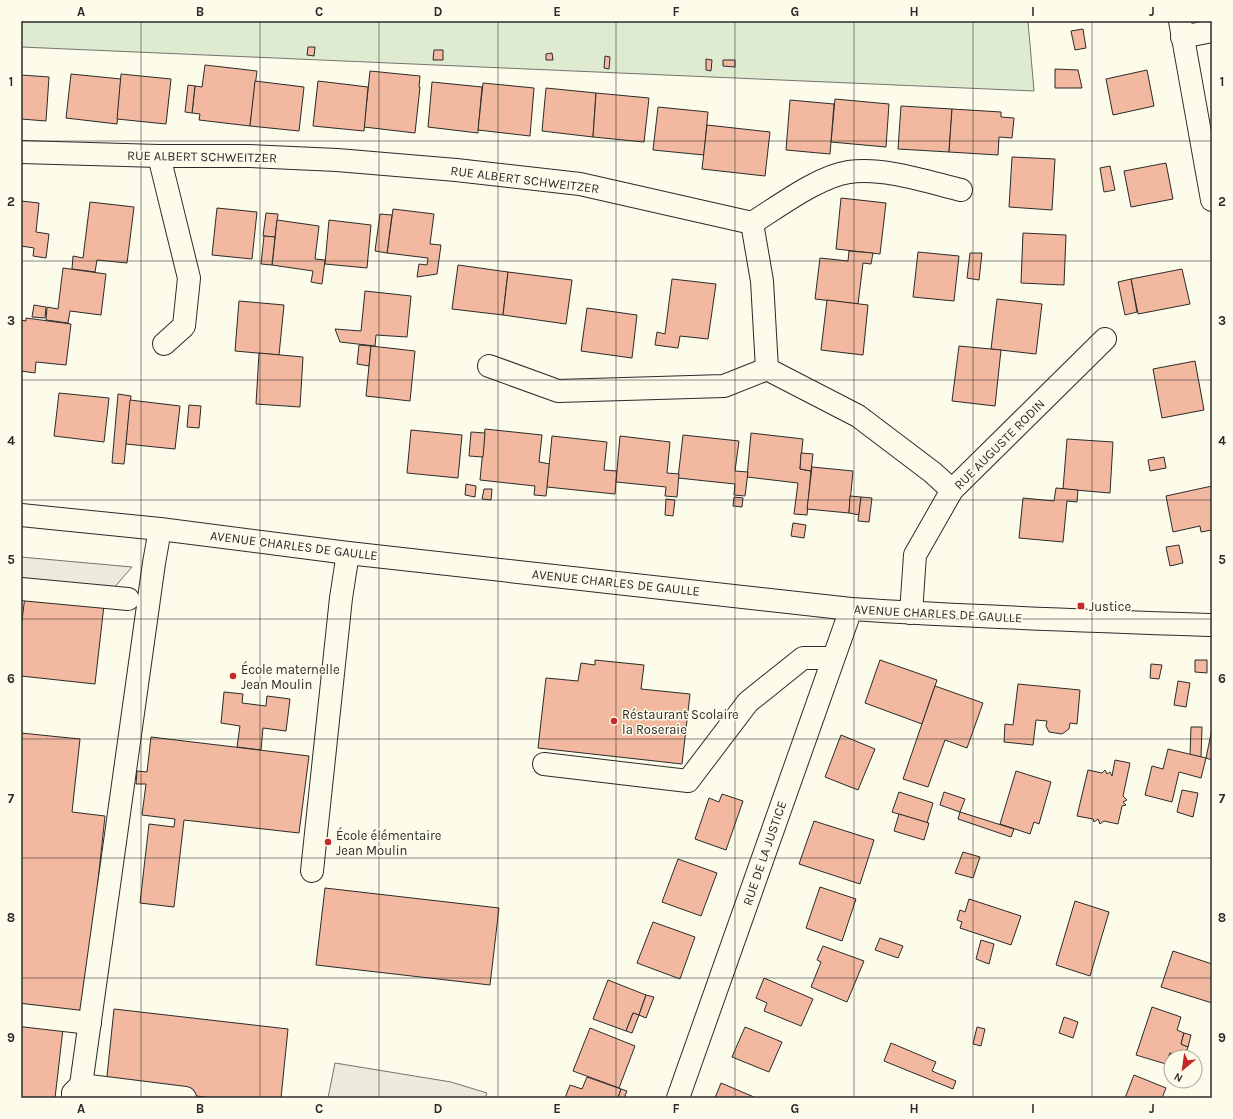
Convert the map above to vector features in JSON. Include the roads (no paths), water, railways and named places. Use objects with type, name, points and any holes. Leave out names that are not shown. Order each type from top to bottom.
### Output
[{"type":"street","points":[[1212,31],[1181,29],[1212,200]]},
{"type":"street","name":"RUE ALBERT SCHWEITZER","points":[[21,152],[159,156],[250,156],[337,160],[456,170],[580,184],[752,223]]},
{"type":"street","points":[[159,156],[189,278],[184,326],[164,344]]},
{"type":"street","points":[[767,368],[762,281],[752,223],[820,181],[849,172],[875,172],[901,175],[961,190]]},
{"type":"street","name":"RUE AUGUSTE RODIN","points":[[911,613],[915,555],[952,490],[1105,339]]},
{"type":"street","points":[[489,366],[558,392],[724,386],[767,368]]},
{"type":"street","points":[[767,368],[858,416],[932,472],[952,490]]},
{"type":"street","name":"AVENUE CHARLES DE GAULLE","points":[[21,515],[160,529],[348,553],[851,609],[911,613],[1212,625]]},
{"type":"street","points":[[160,529],[90,1023],[77,1091],[185,1098]]},
{"type":"street","points":[[312,871],[341,598],[348,553]]},
{"type":"street","points":[[21,588],[128,598]]},
{"type":"street","name":"RUE DE LA JUSTICE","points":[[678,1098],[851,609]]},
{"type":"street","points":[[544,764],[688,782],[748,702],[803,658],[833,658]]},
{"type":"street","points":[[21,1015],[90,1023]]},
{"type":"place","name":"Justice","points":[[1081,606]]},
{"type":"place","name":"École maternelle Jean Moulin","points":[[233,676]]},
{"type":"place","name":"Réstaurant Scolaire la Roseraie","points":[[614,721]]},
{"type":"place","name":"École élémentaire Jean Moulin","points":[[328,842]]}]
